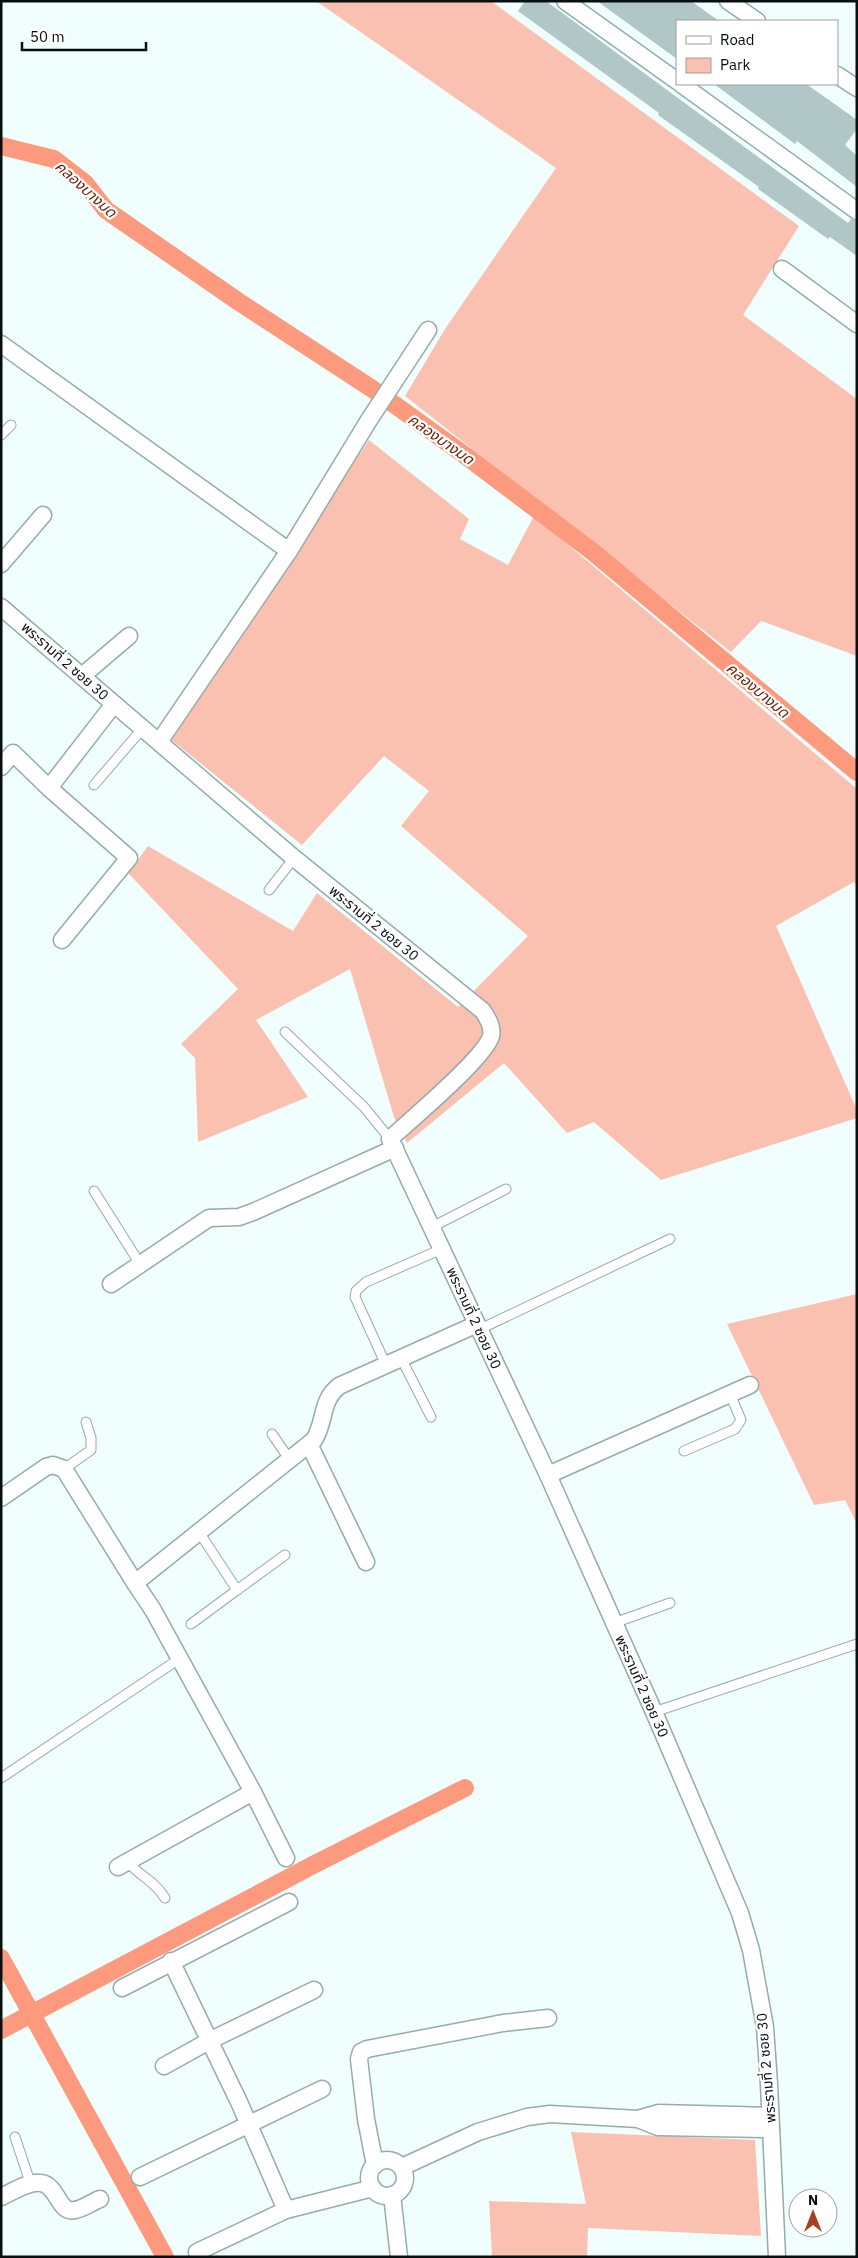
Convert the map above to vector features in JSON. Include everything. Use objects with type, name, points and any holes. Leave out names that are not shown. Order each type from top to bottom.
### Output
[{"type":"street","points":[[565,1],[676,79]]},
{"type":"street","points":[[728,1],[756,20]]},
{"type":"street","points":[[838,76],[857,88]]},
{"type":"street","points":[[682,85],[857,212]]},
{"type":"street","points":[[782,269],[857,324]]},
{"type":"street","points":[[159,742],[289,551],[374,412],[428,330]]},
{"type":"street","points":[[1,344],[289,551]]},
{"type":"street","points":[[1,564],[43,514]]},
{"type":"street","name":"พระรามที่ 2 ซอย 30","points":[[1,607],[294,858],[483,1011],[490,1023],[492,1034],[488,1045],[392,1144],[548,1475],[729,1883],[751,1950],[764,2027],[771,2123],[777,2257]]},
{"type":"street","points":[[82,676],[128,636]]},
{"type":"street","points":[[49,788],[114,704]]},
{"type":"street","points":[[1,767],[13,753],[49,788],[129,858],[62,940]]},
{"type":"street","points":[[111,1284],[209,1218],[239,1217],[253,1212],[392,1144]]},
{"type":"street","points":[[135,1583],[309,1444],[320,1430],[326,1402],[330,1394],[339,1386],[477,1327]]},
{"type":"street","points":[[548,1475],[750,1385]]},
{"type":"street","points":[[309,1444],[366,1562]]},
{"type":"street","points":[[1,1498],[46,1467],[53,1465],[64,1469],[153,1610],[286,1858]]},
{"type":"street","points":[[123,1864],[252,1792]]},
{"type":"street","points":[[122,1988],[289,1902]]},
{"type":"street","points":[[172,1962],[249,2125],[286,2210]]},
{"type":"street","points":[[164,2066],[208,2041],[314,1990]]},
{"type":"street","points":[[376,2165],[366,2119],[359,2059],[361,2052],[367,2049],[503,2023],[548,2018]]},
{"type":"street","points":[[140,2178],[322,2089]]},
{"type":"street","points":[[402,2167],[478,2132],[528,2117],[550,2114],[638,2119],[658,2127],[771,2123]]},
{"type":"street","points":[[388,2160],[396,2162],[402,2167],[405,2176],[404,2184],[399,2191],[392,2195],[383,2195],[373,2188],[369,2175],[376,2165],[388,2160]]},
{"type":"street","points":[[1,2197],[31,2184],[42,2183],[50,2187],[64,2208],[68,2210],[75,2210],[100,2199]]},
{"type":"street","points":[[197,2252],[286,2210],[373,2188]]},
{"type":"street","points":[[392,2195],[399,2257]]},
{"type":"lane","points":[[1,435],[11,425]]},
{"type":"lane","points":[[94,785],[143,728]]},
{"type":"lane","points":[[268,890],[294,858]]},
{"type":"lane","points":[[285,1032],[364,1107],[392,1144]]},
{"type":"lane","points":[[432,1227],[506,1189]]},
{"type":"lane","points":[[94,1191],[140,1264]]},
{"type":"lane","points":[[477,1327],[670,1239]]},
{"type":"lane","points":[[386,1365],[355,1297],[356,1291],[366,1282],[442,1249]]},
{"type":"lane","points":[[401,1358],[431,1417]]},
{"type":"lane","points":[[684,1451],[735,1429],[741,1420],[730,1394]]},
{"type":"lane","points":[[64,1469],[91,1450],[92,1438],[86,1422]]},
{"type":"lane","points":[[272,1434],[290,1460]]},
{"type":"lane","points":[[199,1532],[237,1590]]},
{"type":"lane","points":[[191,1624],[285,1555]]},
{"type":"lane","points":[[614,1623],[670,1603]]},
{"type":"lane","points":[[654,1712],[857,1644]]},
{"type":"lane","points":[[1,1778],[180,1659]]},
{"type":"lane","points":[[123,1864],[156,1884],[164,1898]]},
{"type":"lane","points":[[15,2137],[31,2184]]},
{"type":"green space","points":[[316,1],[491,1],[799,226],[743,315],[857,399],[857,656],[761,621],[731,652],[405,396],[445,329],[556,168]]},
{"type":"green space","points":[[369,440],[469,519],[460,539],[508,565],[534,516],[857,789],[857,887],[854,882],[776,926],[857,1110],[857,1118],[661,1180],[594,1122],[567,1133],[504,1063],[407,1143],[394,1117],[350,969],[256,1020],[308,1097],[198,1142],[195,1058],[181,1044],[238,989],[128,873],[148,846],[293,931],[317,893],[458,1007],[528,936],[401,826],[429,791],[384,756],[302,845],[169,738]]},
{"type":"green space","points":[[857,1294],[857,1524],[845,1500],[814,1505],[727,1324]]},
{"type":"green space","points":[[571,2132],[755,2140],[761,2236],[588,2228],[587,2257],[492,2257],[489,2201],[586,2204]]},
{"type":"building","points":[[525,1],[546,1],[848,223],[851,219],[857,221],[857,256],[830,237],[828,239],[758,189],[759,187],[518,11]]},
{"type":"building","points":[[597,1],[691,1],[718,20],[676,20],[676,58]]},
{"type":"building","points":[[715,85],[807,85],[857,120],[857,129],[845,145],[857,156],[857,187],[797,141],[795,144]]},
{"type":"waterway","name":"คลองบางมด","points":[[1,146],[54,159],[85,183],[106,210],[239,302],[377,392],[466,456],[593,552],[857,772]]},
{"type":"waterway","points":[[1,2030],[313,1865],[465,1788]]},
{"type":"waterway","points":[[1,1958],[165,2257]]}]
